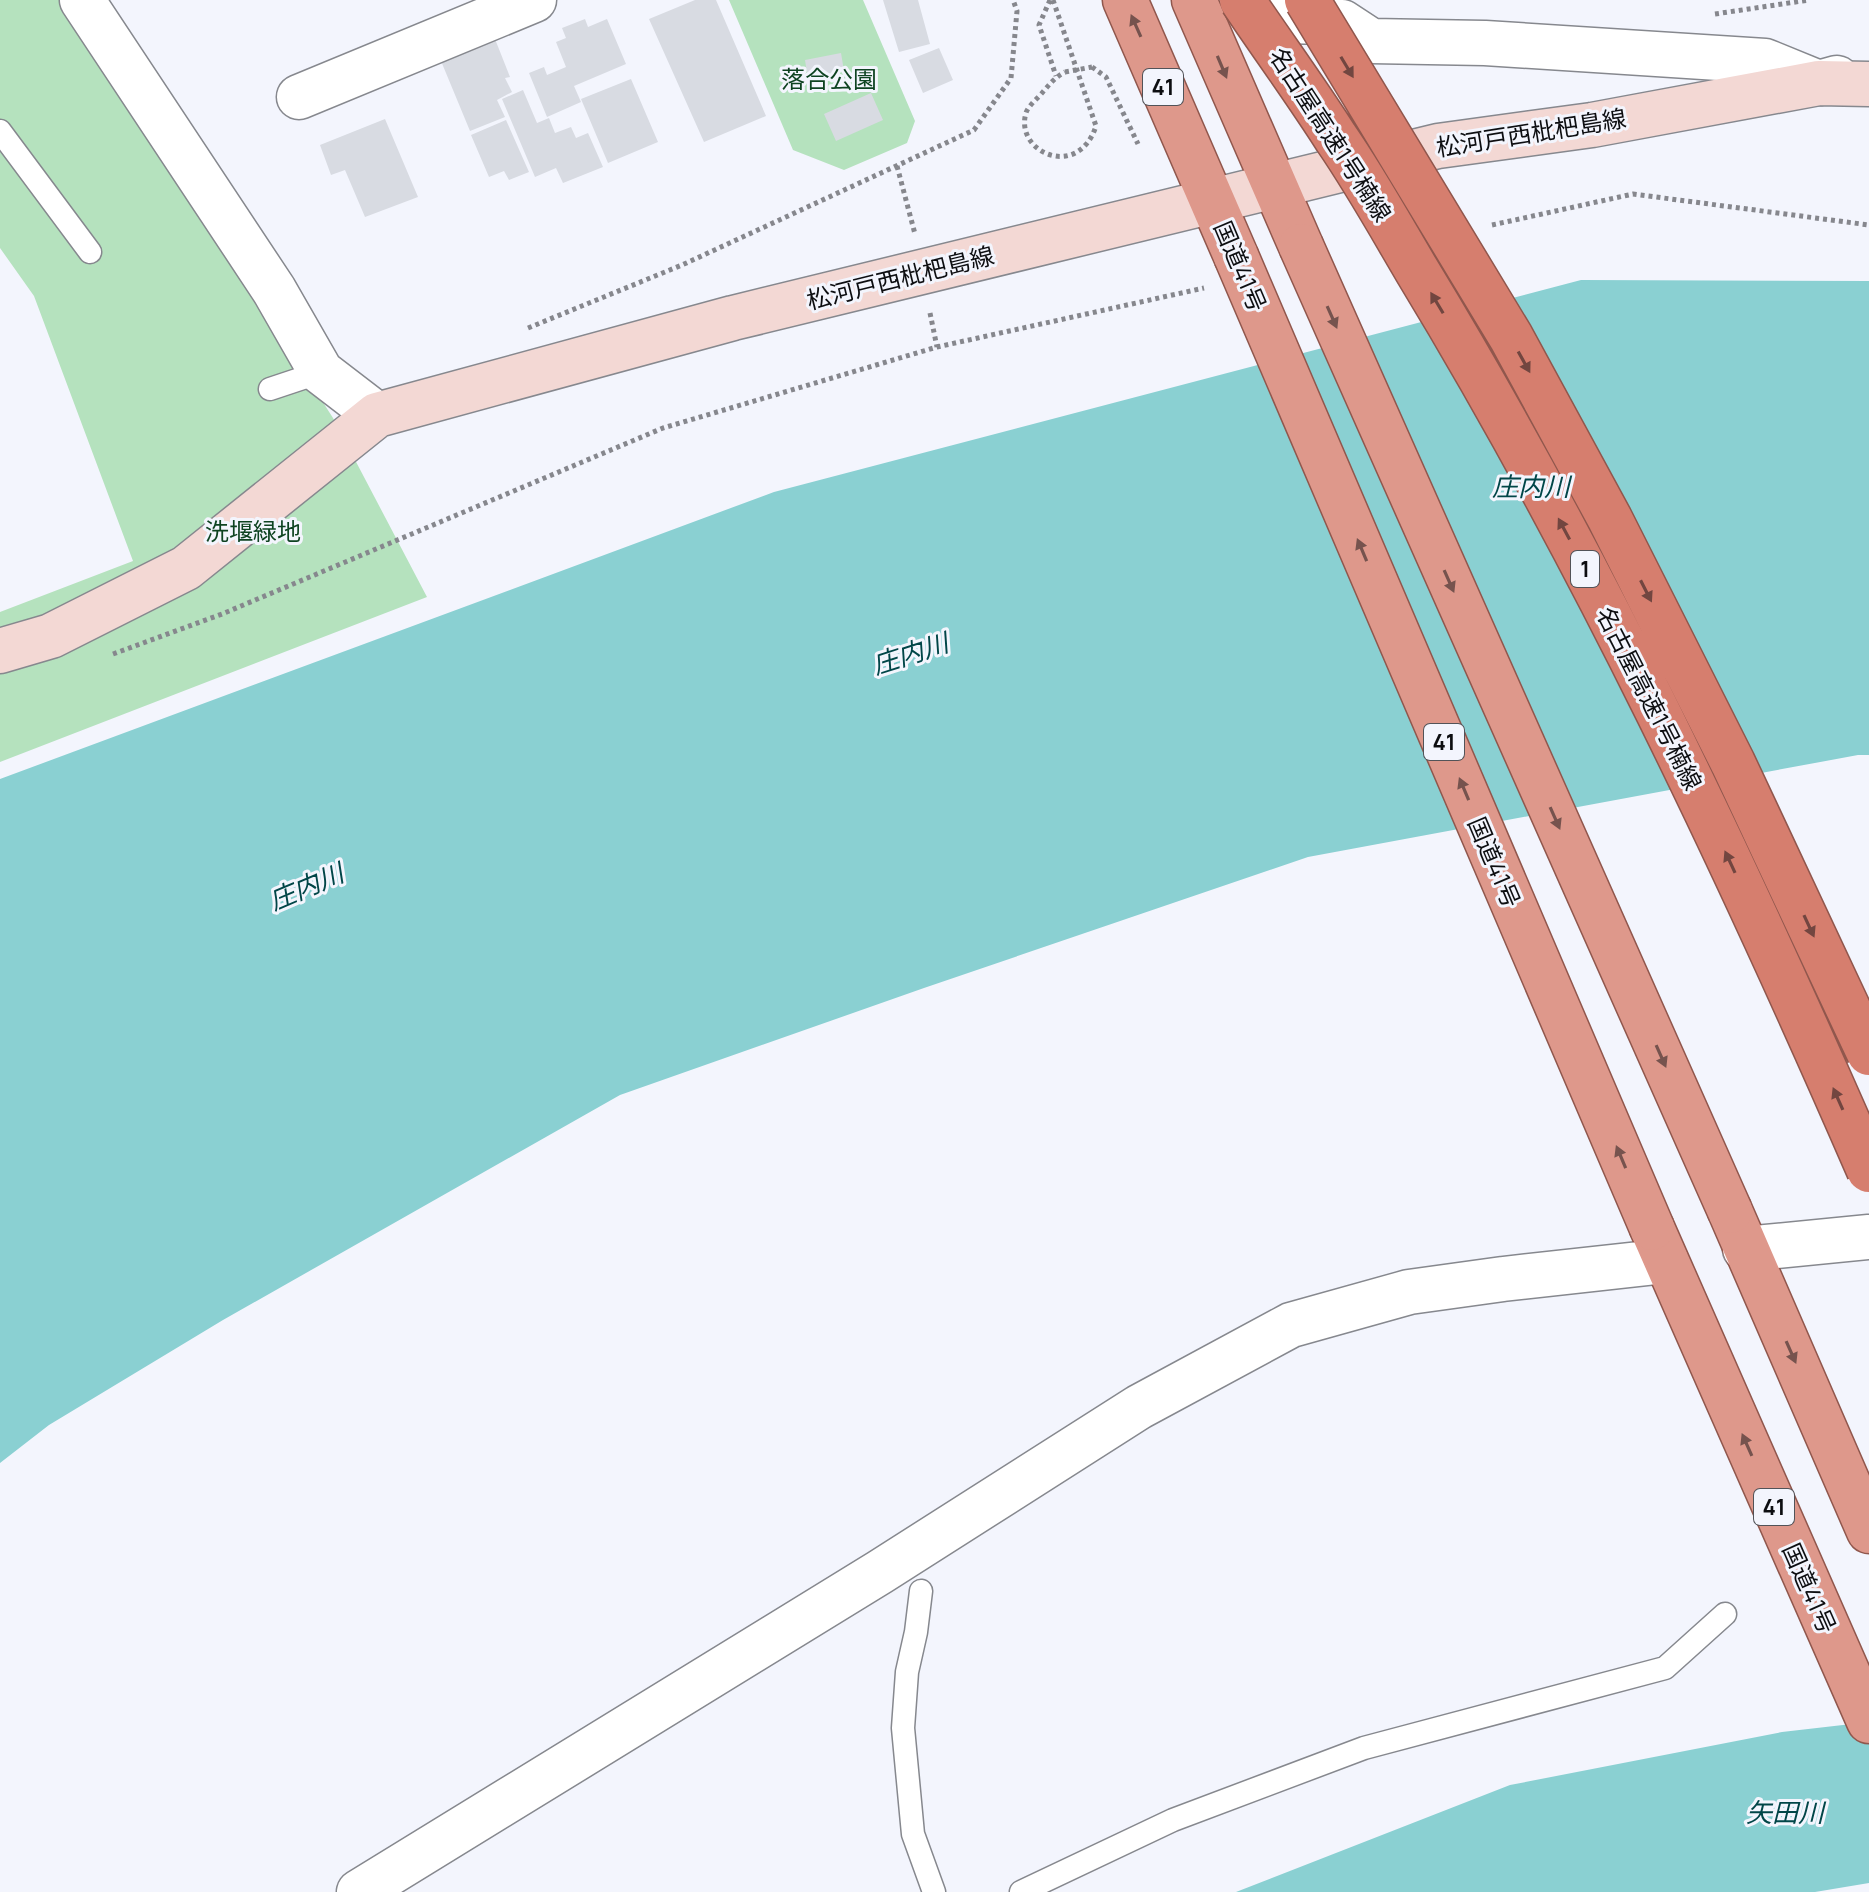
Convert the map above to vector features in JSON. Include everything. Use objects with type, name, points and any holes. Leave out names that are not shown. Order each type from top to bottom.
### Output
[{"type":"highway","name":"国道41号","points":[[1125,0],[1213,200],[1226,271],[1869,1721]]},
{"type":"highway","points":[[1194,0],[1869,1531]]},
{"type":"highway","name":"名古屋高速1号楠線","points":[[1242,0],[1338,139],[1469,357],[1568,536],[1690,777],[1869,1170]]},
{"type":"highway","name":"名古屋高速1号楠線","points":[[1307,0],[1511,337],[1610,519],[1733,763],[1869,1053]]},
{"type":"main road","name":"松河戸西枇杷島線","points":[[0,651],[51,636],[186,568],[377,415],[733,318],[1438,146],[1592,125],[1819,83],[1869,84]]},
{"type":"street","points":[[82,0],[274,290],[321,372],[377,415]]},
{"type":"street","points":[[299,97],[534,0]]},
{"type":"street","points":[[1255,0],[1265,21],[1342,22],[1371,41],[1485,43],[1765,61],[1819,83],[1869,69]]},
{"type":"street","points":[[1745,1247],[1869,1237]]},
{"type":"street","points":[[359,1892],[880,1572],[1139,1407],[1291,1325],[1409,1292],[1666,1261]]},
{"type":"lane","points":[[0,131],[90,252]]},
{"type":"lane","points":[[270,389],[321,372]]},
{"type":"lane","points":[[921,1591],[907,1672],[903,1728],[913,1834],[934,1892]]},
{"type":"lane","points":[[1021,1892],[1173,1820],[1364,1748],[1665,1668],[1725,1614]]},
{"type":"path","points":[[521,331],[682,265],[974,130],[1011,78],[1017,11],[1013,0]]},
{"type":"path","points":[[1051,0],[1039,25],[1056,76]]},
{"type":"path","points":[[1051,0],[1093,113],[1096,126],[1092,138],[1077,153],[1058,157],[1041,152],[1031,141],[1025,127],[1026,111],[1056,76],[1065,72],[1092,67],[1106,77],[1139,145]]},
{"type":"path","points":[[897,166],[925,271]]},
{"type":"path","points":[[1478,228],[1633,194],[1869,225]]},
{"type":"path","points":[[104,658],[222,614],[663,428],[937,347],[1226,271]]},
{"type":"green space","name":"洗堰緑地","points":[[0,0],[61,0],[95,46],[333,418],[427,597],[0,762],[0,612],[133,561],[34,296],[0,248]]},
{"type":"green space","name":"落合公園","points":[[729,0],[863,0],[915,121],[907,143],[844,170],[793,150]]},
{"type":"water","name":"庄内川","points":[[1581,280],[1869,281],[1869,755],[1308,857],[620,1095],[223,1320],[49,1425],[0,1463],[0,779],[774,492]]},
{"type":"water","name":"矢田川","points":[[1869,1722],[1869,1883],[1815,1892],[1236,1892],[1510,1785],[1782,1732]]},
{"type":"building","points":[[695,0],[716,0],[766,116],[704,142],[649,19]]},
{"type":"building","points":[[883,0],[918,0],[930,44],[899,52]]},
{"type":"building","points":[[585,19],[588,27],[607,19],[626,64],[574,86],[581,102],[547,117],[529,73],[544,67],[547,75],[566,67],[556,42],[566,38],[562,28]]},
{"type":"building","points":[[495,39],[510,77],[505,78],[512,92],[497,100],[505,117],[470,131],[441,61]]},
{"type":"building","points":[[939,48],[953,80],[923,93],[909,60]]},
{"type":"building","points":[[841,53],[844,71],[808,79],[805,60]]},
{"type":"building","points":[[631,79],[658,142],[608,163],[581,99]]},
{"type":"building","points":[[523,90],[537,123],[549,118],[555,133],[571,127],[576,138],[588,133],[603,167],[563,183],[556,168],[535,177],[502,99]]},
{"type":"building","points":[[871,93],[883,120],[836,141],[824,114]]},
{"type":"building","points":[[385,119],[418,197],[365,217],[345,170],[331,175],[320,145]]},
{"type":"building","points":[[506,120],[529,172],[509,180],[504,171],[489,177],[471,135]]}]
